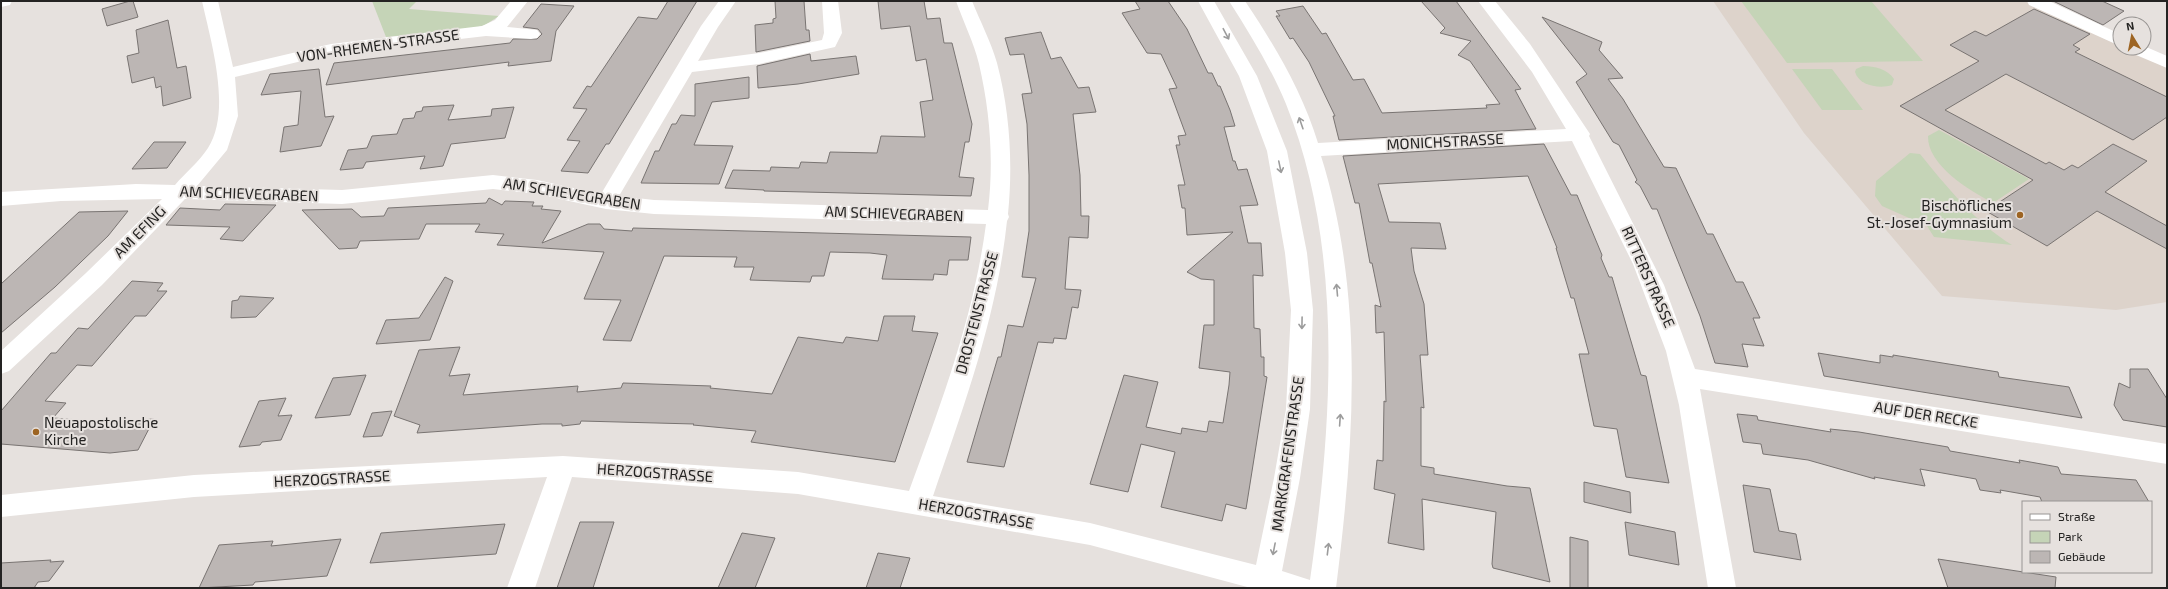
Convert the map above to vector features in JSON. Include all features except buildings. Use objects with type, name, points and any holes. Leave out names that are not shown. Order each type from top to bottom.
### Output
[{"type":"street","name":"AM EFING","points":[[1,365],[94,279],[181,191],[217,150],[229,116],[225,74],[210,1]]},
{"type":"street","name":"VON-RHEMEN-STRASSE","points":[[225,74],[330,49],[486,31],[501,24],[520,1]]},
{"type":"street","points":[[606,202],[688,67],[710,26],[728,1]]},
{"type":"street","points":[[688,67],[711,65],[785,53],[829,43],[833,33],[830,1]]},
{"type":"street","name":"DROSTENSTRASSE","points":[[917,504],[956,390],[983,301],[999,217],[1001,152],[999,115],[987,57],[978,28],[964,1]]},
{"type":"street","name":"MARKGRAFENSTRASSE","points":[[1206,1],[1248,76],[1277,151],[1296,253],[1302,310],[1298,409],[1287,478],[1266,584]]},
{"type":"street","points":[[1237,1],[1278,71],[1300,118],[1323,193],[1333,246],[1341,364],[1341,409],[1335,488],[1322,588]]},
{"type":"street","name":"RITTERSTRASSE","points":[[1486,1],[1529,54],[1552,86],[1580,134],[1648,270],[1669,322],[1685,377],[1710,504],[1722,588]]},
{"type":"street","points":[[2035,1],[2112,37]]},
{"type":"street","points":[[486,31],[531,34]]},
{"type":"street","points":[[2152,56],[2167,63]]},
{"type":"street","name":"MONICHSTRASSE","points":[[1310,150],[1580,134]]},
{"type":"street","name":"AM SCHIEVEGRABEN","points":[[1,199],[99,192],[181,191],[299,197],[342,197],[493,182],[537,187],[606,202],[661,207],[999,217]]},
{"type":"street","name":"AUF DER RECKE","points":[[1685,377],[2167,454]]},
{"type":"street","points":[[521,588],[563,466]]},
{"type":"street","name":"HERZOGSTRASSE","points":[[1,506],[194,486],[563,466],[798,483],[1090,534],[1266,584],[1300,588]]},
{"type":"shaded area","name":"Bischöfliches St.-Josef-Gymnasium","points":[[1713,1],[2025,1],[2112,42],[2112,56],[2141,56],[2167,68],[2167,302],[2116,310],[1942,296],[1804,133]]},
{"type":"green space","points":[[372,1],[417,1],[409,9],[499,16],[485,25],[475,28],[386,37]]},
{"type":"green space","points":[[1741,1],[1871,1],[1923,61],[1787,63]]},
{"type":"green space","points":[[1863,66],[1876,67],[1884,70],[1894,79],[1892,85],[1882,87],[1865,83],[1857,77],[1855,72],[1856,69]]},
{"type":"green space","points":[[1792,69],[1832,69],[1863,110],[1822,110]]},
{"type":"green space","points":[[1939,130],[2029,179],[1993,203],[1962,184],[1942,167],[1934,157],[1928,136]]},
{"type":"green space","points":[[1910,153],[1920,154],[1951,191],[1974,215],[2012,245],[1934,237],[1927,226],[1882,206],[1875,196],[1876,181]]},
{"type":"place","name":"Bischöfliches St.-Josef-Gymnasium","points":[[2020,215]]},
{"type":"place","name":"Neuapostolische Kirche","points":[[36,432]]}]
